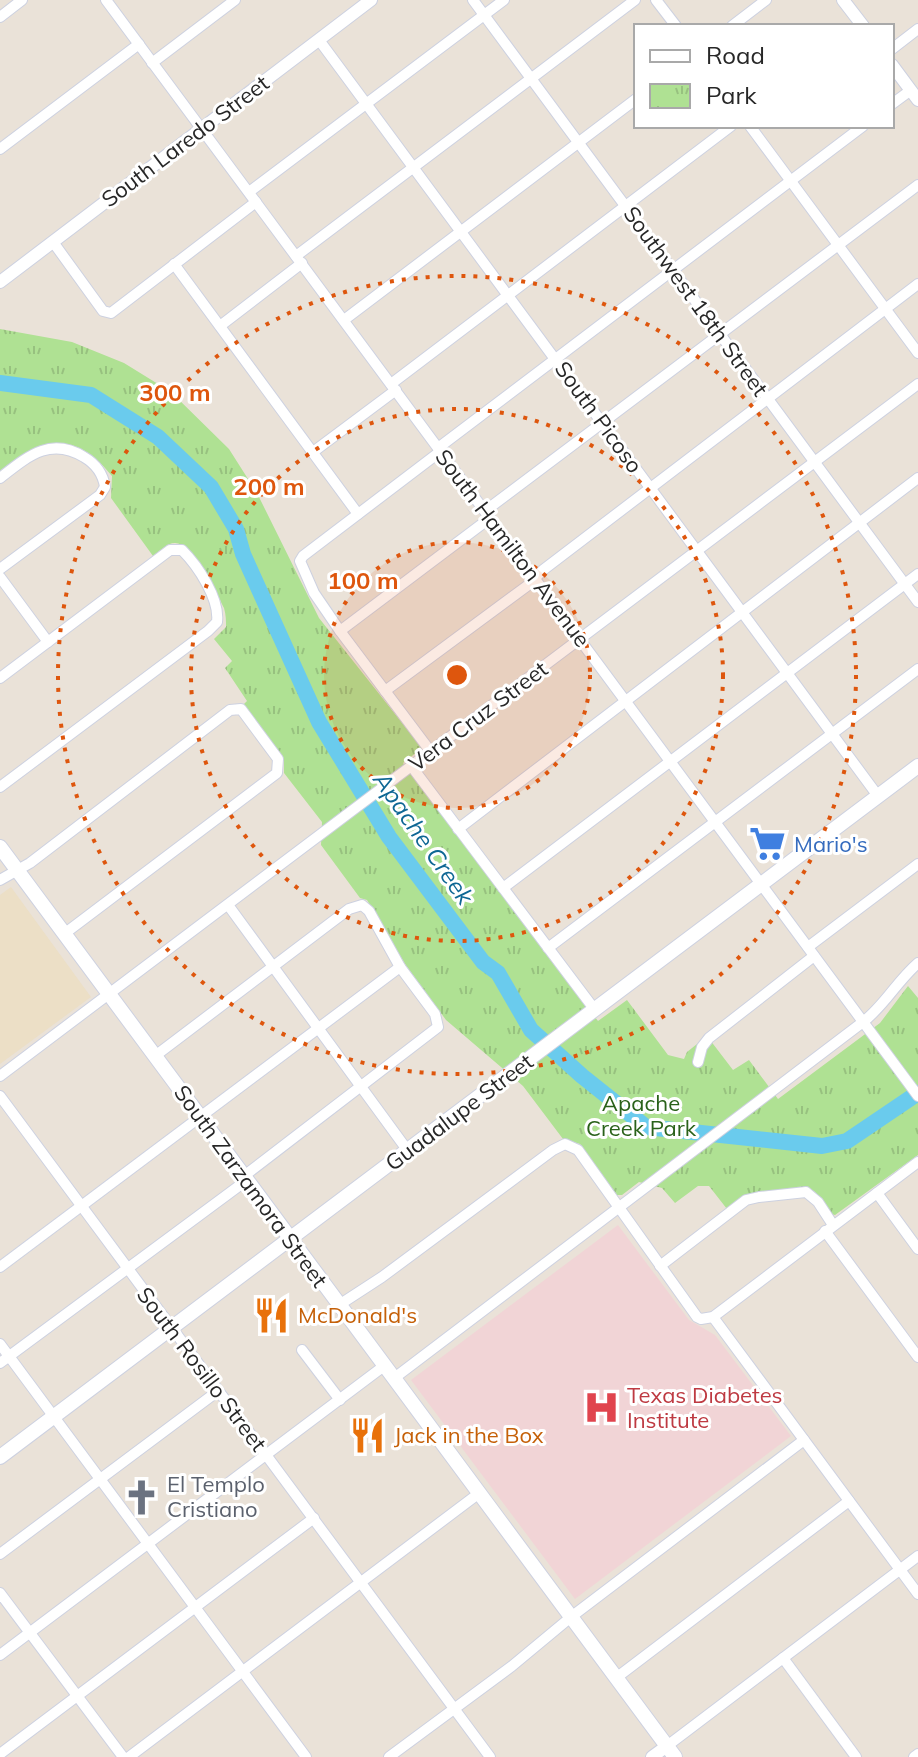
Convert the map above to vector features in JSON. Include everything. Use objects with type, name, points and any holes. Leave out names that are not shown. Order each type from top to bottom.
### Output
[{"type":"main road","name":"Guadalupe Street","points":[[0,1457],[918,766]]},
{"type":"main road","name":"South Zarzamora Street","points":[[0,847],[671,1751]]},
{"type":"street","points":[[0,17],[22,0]]},
{"type":"street","name":"South Hamilton Avenue","points":[[106,0],[918,1096]]},
{"type":"street","points":[[152,63],[235,0]]},
{"type":"street","name":"South Laredo Street","points":[[0,282],[371,0]]},
{"type":"street","name":"Southwest 18th Street","points":[[473,0],[918,602]]},
{"type":"street","points":[[249,192],[504,0]]},
{"type":"street","points":[[220,326],[414,167],[635,0]]},
{"type":"street","points":[[656,0],[674,24]]},
{"type":"street","points":[[735,24],[766,0]]},
{"type":"street","points":[[843,0],[861,24]]},
{"type":"street","points":[[894,47],[918,29]]},
{"type":"street","name":"South Picoso","points":[[319,40],[878,796]]},
{"type":"street","points":[[0,149],[139,44]]},
{"type":"street","points":[[894,68],[914,95],[894,103]]},
{"type":"street","points":[[344,320],[634,101]]},
{"type":"street","points":[[313,452],[509,295],[728,128]]},
{"type":"street","points":[[751,128],[918,353]]},
{"type":"street","points":[[431,752],[314,593],[300,561],[303,556],[860,128]]},
{"type":"street","points":[[340,631],[604,423],[918,185]]},
{"type":"street","points":[[53,242],[106,313],[114,311],[256,202]]},
{"type":"street","points":[[174,264],[358,514]]},
{"type":"street","points":[[385,691],[918,284]]},
{"type":"street","name":"Vera Cruz Street","points":[[0,1076],[918,384]]},
{"type":"street","points":[[0,478],[31,454],[58,447],[91,462],[103,477],[105,487],[100,495],[0,569]]},
{"type":"street","points":[[458,829],[918,478]]},
{"type":"street","points":[[0,678],[166,553],[182,550],[215,602],[217,622],[208,631],[0,787]]},
{"type":"street","points":[[503,888],[918,574]]},
{"type":"street","points":[[0,577],[48,642]]},
{"type":"street","points":[[548,948],[918,669]]},
{"type":"street","points":[[0,880],[42,853],[230,710],[238,708],[243,712],[278,759],[277,773],[64,934]]},
{"type":"street","points":[[412,767],[595,1010]]},
{"type":"street","points":[[698,1062],[702,1047],[709,1038],[918,864]]},
{"type":"street","points":[[228,905],[408,1151]]},
{"type":"street","points":[[4,1359],[436,1031],[438,1019],[400,967],[369,911],[360,906],[349,909],[155,1056]]},
{"type":"street","points":[[0,1655],[340,1400],[389,1372],[618,1207],[863,1022],[885,1002],[918,963]]},
{"type":"street","points":[[0,1267],[400,967]]},
{"type":"street","name":"South Rosillo Street","points":[[0,1096],[490,1757]]},
{"type":"street","points":[[339,1305],[382,1277],[553,1150],[570,1145],[578,1150],[697,1317],[713,1317],[918,1162]]},
{"type":"street","points":[[660,1266],[746,1200],[806,1192],[818,1202],[829,1228],[918,1357]]},
{"type":"street","points":[[877,1193],[918,1249]]},
{"type":"street","points":[[713,1317],[918,1594]]},
{"type":"street","points":[[0,1344],[4,1359],[54,1417],[306,1757]]},
{"type":"street","points":[[302,1350],[340,1400]]},
{"type":"street","points":[[0,1554],[218,1391]]},
{"type":"street","points":[[389,1757],[804,1440]]},
{"type":"street","points":[[0,1593],[76,1697],[126,1757],[478,1494]]},
{"type":"street","points":[[616,1678],[849,1501]]},
{"type":"street","points":[[0,1754],[314,1518]]},
{"type":"street","points":[[652,1757],[671,1751],[783,1658],[918,1556]]},
{"type":"street","points":[[783,1658],[856,1757]]},
{"type":"shaded area","points":[[11,887],[91,997],[0,1064],[0,895]]},
{"type":"shaded area","name":"Texas Diabetes Institute","points":[[618,1225],[689,1320],[715,1335],[791,1436],[575,1599],[411,1380]]},
{"type":"green space","name":"Apache Creek Park","points":[[0,329],[72,342],[124,363],[171,392],[229,449],[257,493],[319,618],[422,748],[403,763],[598,1021],[627,1000],[668,1055],[684,1059],[687,1052],[707,1036],[733,1070],[749,1060],[778,1099],[880,1023],[908,986],[918,998],[918,1155],[835,1215],[809,1188],[756,1193],[727,1209],[709,1186],[698,1186],[675,1203],[662,1188],[639,1182],[622,1195],[617,1195],[580,1144],[563,1139],[523,1086],[446,1020],[405,964],[367,900],[360,898],[321,845],[322,822],[284,773],[284,761],[243,705],[247,701],[225,668],[232,661],[214,639],[226,627],[224,608],[189,551],[175,543],[153,556],[111,498],[112,476],[85,451],[71,445],[58,444],[31,451],[0,471]]},
{"type":"waterway","name":"Apache Creek","points":[[0,383],[91,395],[158,437],[211,487],[236,529],[243,554],[319,722],[389,837],[483,962],[498,973],[531,1030],[646,1127],[822,1146],[847,1141],[918,1093]]},
{"type":"place","name":"Mario's","points":[[768,844]]},
{"type":"place","name":"McDonald's","points":[[272,1315]]},
{"type":"place","name":"Texas Diabetes Institute","points":[[601,1408]]},
{"type":"place","name":"Jack in the Box","points":[[368,1435]]},
{"type":"place","name":"El Templo Cristiano","points":[[141,1497]]}]
